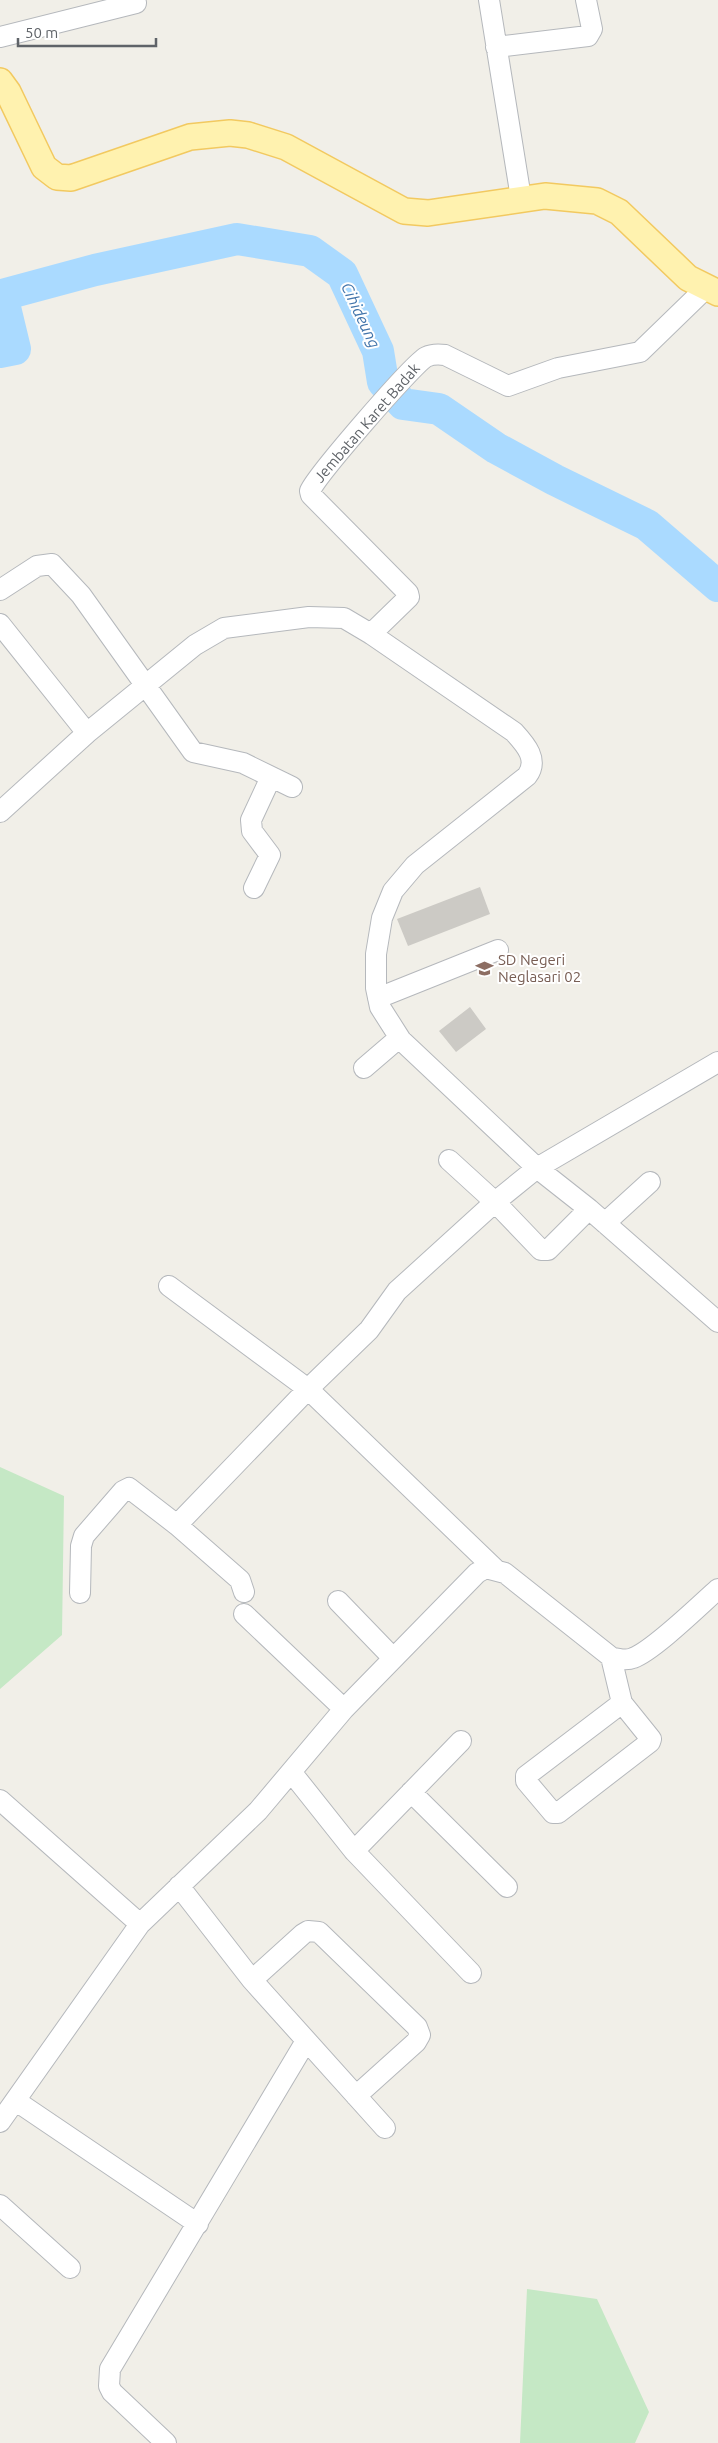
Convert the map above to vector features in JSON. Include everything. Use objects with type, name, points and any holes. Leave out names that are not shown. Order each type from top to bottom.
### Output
[{"type":"main road","points":[[0,81],[8,92],[44,167],[57,178],[71,178],[190,137],[230,133],[266,139],[286,147],[404,211],[428,213],[521,198],[582,198],[610,206],[619,212],[672,264],[712,290]]},
{"type":"street","points":[[489,0],[521,198]]},
{"type":"street","points":[[496,47],[588,36],[592,29],[586,0]]},
{"type":"street","points":[[0,37],[136,3]]},
{"type":"street","name":"Jembatan Karet Badak","points":[[372,634],[409,597],[408,593],[311,495],[310,491],[367,420],[420,362],[434,354],[445,355],[508,386],[558,368],[633,355],[651,344],[712,290]]},
{"type":"street","points":[[0,590],[36,566],[52,564],[81,595],[193,752],[243,763],[292,787]]},
{"type":"street","points":[[2,807],[87,733],[195,645],[224,628],[242,628],[287,619],[344,618],[372,634],[514,732],[524,743],[532,761],[532,769],[527,776],[416,865],[393,891],[382,918],[376,954],[375,972],[378,998],[388,1023],[399,1038],[536,1168],[589,1209],[718,1322]]},
{"type":"street","points":[[0,624],[87,733]]},
{"type":"street","points":[[254,888],[270,856],[252,830],[250,820],[271,777]]},
{"type":"street","points":[[378,998],[498,950]]},
{"type":"street","points":[[364,1068],[399,1038]]},
{"type":"street","points":[[177,1525],[308,1389],[369,1330],[397,1291],[495,1202],[536,1168],[718,1062]]},
{"type":"street","points":[[449,1160],[544,1251],[589,1209]]},
{"type":"street","points":[[605,1223],[650,1182]]},
{"type":"street","points":[[169,1286],[308,1389],[495,1569]]},
{"type":"street","points":[[80,1593],[81,1546],[84,1536],[125,1489],[131,1490],[177,1525],[242,1582],[244,1592]]},
{"type":"street","points":[[0,2122],[140,1924],[238,1832],[292,1773],[344,1710],[469,1579],[486,1568],[505,1573],[610,1657],[627,1660],[642,1654],[718,1589]]},
{"type":"street","points":[[338,1601],[393,1658]]},
{"type":"street","points":[[244,1614],[344,1710]]},
{"type":"street","points":[[610,1657],[622,1703],[651,1739],[650,1742],[558,1813],[553,1813],[526,1781],[526,1776],[622,1703]]},
{"type":"street","points":[[354,1851],[461,1741]]},
{"type":"street","points":[[292,1773],[354,1851],[471,1973]]},
{"type":"street","points":[[411,1792],[507,1888]]},
{"type":"street","points":[[0,1800],[140,1924]]},
{"type":"street","points":[[179,1886],[252,1980],[385,2128]]},
{"type":"street","points":[[252,1980],[303,1934],[314,1930],[319,1932],[418,2027],[420,2035],[416,2042],[356,2096]]},
{"type":"street","points":[[166,2443],[112,2392],[109,2386],[109,2374],[115,2359],[306,2042]]},
{"type":"street","points":[[16,2101],[198,2224]]},
{"type":"street","points":[[0,2205],[70,2268]]},
{"type":"green space","points":[[0,1467],[64,1496],[62,1635],[0,1689]]},
{"type":"green space","points":[[527,2289],[597,2299],[649,2412],[635,2443],[520,2443]]},
{"type":"building","points":[[480,887],[490,914],[408,946],[397,919]]},
{"type":"building","points":[[470,1007],[486,1029],[456,1052],[439,1031]]},
{"type":"waterway","name":"Cihideung","points":[[0,352],[15,349],[2,295],[95,270],[237,239],[310,251],[342,274],[378,351],[383,382],[403,404],[439,409],[496,448],[555,480],[647,525],[718,586]]},
{"type":"place","name":"SD Negeri Neglasari 02","points":[[484,969]]}]
